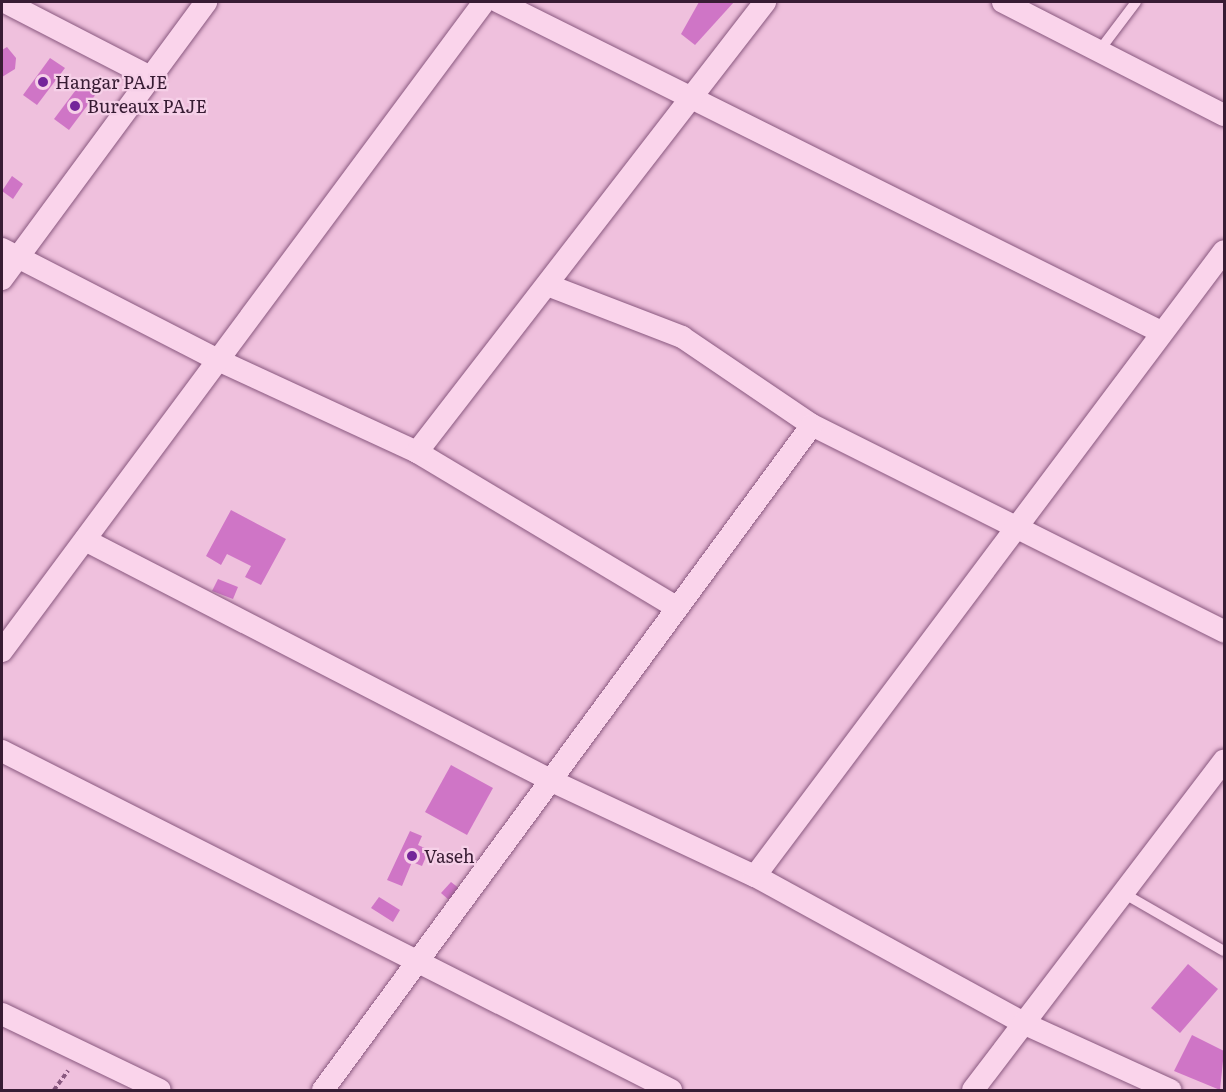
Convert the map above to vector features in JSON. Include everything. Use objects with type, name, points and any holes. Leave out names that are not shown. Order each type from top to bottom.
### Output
[{"type":"street","points":[[5,2],[150,77]]},
{"type":"street","points":[[2,279],[9,253],[150,77],[206,2]]},
{"type":"street","points":[[2,651],[220,361],[484,2]]},
{"type":"street","points":[[499,2],[691,100],[1161,332]]},
{"type":"street","points":[[417,452],[550,286],[765,2]]},
{"type":"street","points":[[1003,2],[1224,115]]},
{"type":"street","points":[[755,876],[1224,251]]},
{"type":"street","points":[[9,253],[220,361],[417,452],[676,608]]},
{"type":"street","points":[[550,286],[682,337],[812,425],[1019,524],[1224,631]]},
{"type":"street","points":[[323,1090],[554,782],[676,608],[812,425]]},
{"type":"street","points":[[85,540],[554,782],[755,876],[1023,1023],[1170,1090]]},
{"type":"street","points":[[2,751],[671,1090]]},
{"type":"street","points":[[974,1090],[1224,761]]},
{"type":"street","points":[[2,1014],[160,1090]]},
{"type":"lane","points":[[1100,51],[1136,2]]},
{"type":"lane","points":[[1123,893],[1224,951]]},
{"type":"building","points":[[699,2],[734,2],[695,45],[681,34]]},
{"type":"building","points":[[7,47],[16,58],[15,69],[2,77],[2,50]]},
{"type":"building","name":"Hangar PAJE","points":[[50,58],[65,68],[37,105],[23,95]]},
{"type":"building","name":"Bureaux PAJE","points":[[81,83],[96,94],[69,130],[54,119]]},
{"type":"building","points":[[12,176],[23,184],[13,199],[2,191]]},
{"type":"building","points":[[231,510],[286,539],[261,585],[245,577],[251,566],[227,554],[221,565],[206,556]]},
{"type":"building","points":[[218,579],[238,587],[233,599],[212,591]]},
{"type":"building","points":[[451,765],[493,788],[467,835],[425,812]]},
{"type":"building","name":"Vaseh","points":[[410,831],[422,836],[418,845],[429,850],[422,866],[412,862],[402,886],[387,880]]},
{"type":"building","name":"Vaseh","points":[[451,882],[460,889],[450,901],[441,893]]},
{"type":"building","name":"Vaseh","points":[[379,897],[400,910],[393,922],[371,908]]},
{"type":"building","points":[[1188,964],[1218,989],[1180,1033],[1151,1008]]},
{"type":"building","points":[[1192,1035],[1224,1051],[1220,1090],[1174,1071]]},
{"type":"place","name":"Hangar PAJE","points":[[43,82]]},
{"type":"place","name":"Bureaux PAJE","points":[[75,106]]},
{"type":"place","name":"Vaseh","points":[[412,856]]}]
